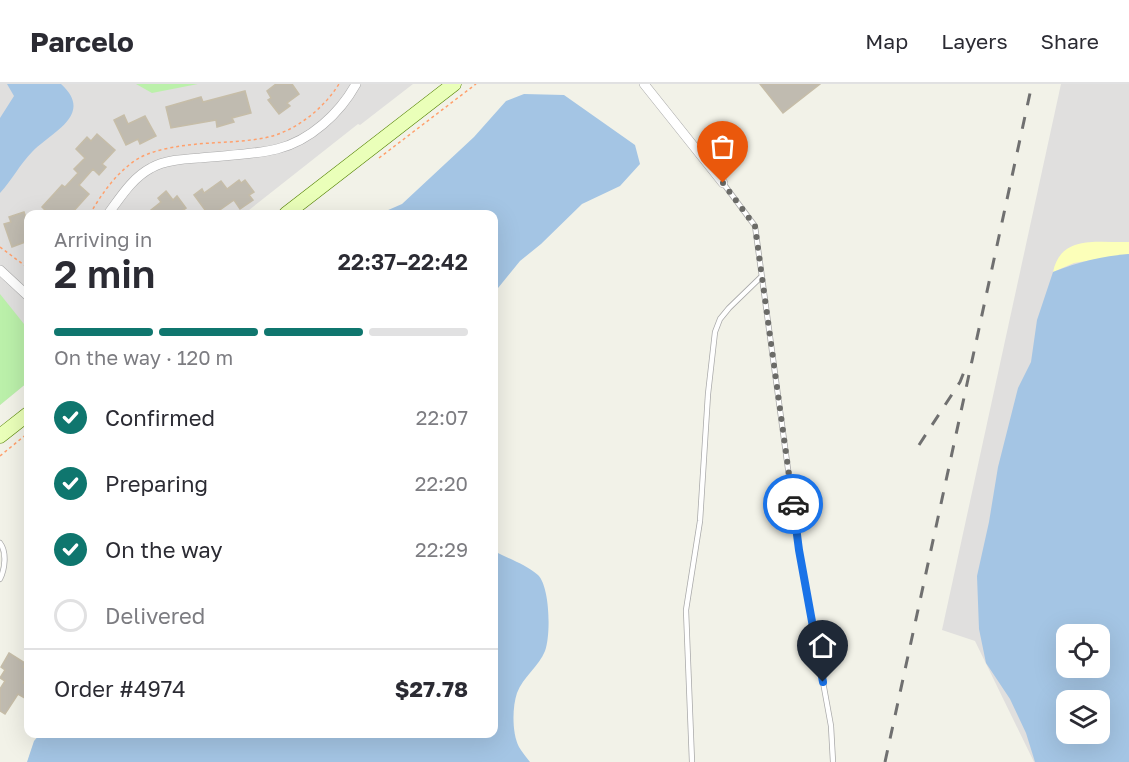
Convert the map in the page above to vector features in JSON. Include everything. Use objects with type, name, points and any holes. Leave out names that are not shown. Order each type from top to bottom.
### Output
[{"type":"main road","points":[[291,210],[454,84]]},
{"type":"main road","points":[[0,436],[24,417]]},
{"type":"street","points":[[111,210],[136,179],[152,167],[178,160],[245,155],[279,149],[305,137],[327,121],[347,100],[356,84]]},
{"type":"street","points":[[644,84],[723,183]]},
{"type":"street","points":[[0,270],[24,291]]},
{"type":"lane","points":[[723,183],[755,226],[799,550],[831,726],[833,762]]},
{"type":"lane","points":[[692,762],[686,610],[700,521],[708,394],[715,332],[724,314],[762,276]]},
{"type":"lane","points":[[0,543],[3,547],[4,565],[0,579]]},
{"type":"path","points":[[93,210],[122,171],[142,156],[188,145],[260,139],[284,132],[317,111],[339,84]]},
{"type":"path","points":[[376,161],[476,84]]},
{"type":"path","points":[[0,247],[24,265]]},
{"type":"path","points":[[0,456],[24,436]]},
{"type":"shaded area","points":[[0,84],[413,84],[360,125],[358,124],[249,210],[24,210],[24,385],[0,405]]},
{"type":"shaded area","points":[[136,84],[198,84],[152,93]]},
{"type":"shaded area","points":[[1061,84],[1129,84],[1129,762],[1034,762],[975,641],[942,630]]},
{"type":"shaded area","points":[[0,294],[24,324],[24,385],[0,405]]},
{"type":"sand","points":[[1093,242],[1129,242],[1129,254],[1074,263],[1053,272],[1057,260],[1064,251],[1072,246]]},
{"type":"water","points":[[7,84],[61,84],[70,95],[73,105],[72,114],[66,122],[32,152],[0,193],[0,118],[14,96]]},
{"type":"water","points":[[524,94],[564,95],[635,145],[640,164],[620,186],[582,204],[520,261],[498,288],[498,210],[388,210],[402,204],[474,137],[506,101]]},
{"type":"water","points":[[1129,254],[1129,762],[1035,762],[1026,733],[1010,699],[986,663],[979,629],[977,576],[998,467],[1018,388],[1031,362],[1037,320],[1053,272],[1090,260]]},
{"type":"water","points":[[498,553],[533,571],[542,581],[545,590],[549,623],[547,644],[539,662],[520,687],[514,706],[514,728],[517,741],[530,762],[27,762],[37,738],[498,738]]},
{"type":"building","points":[[276,84],[292,84],[299,94],[287,103],[290,106],[279,114],[268,100],[271,98],[267,91]]},
{"type":"building","points":[[760,84],[820,84],[783,113]]},
{"type":"building","points":[[245,91],[251,113],[232,118],[234,122],[217,127],[216,120],[171,128],[166,107],[201,97],[203,102]]},
{"type":"building","points":[[124,115],[128,124],[145,116],[156,136],[140,144],[138,139],[126,145],[114,120]]},
{"type":"building","points":[[97,134],[115,150],[102,164],[106,167],[99,175],[93,169],[79,185],[89,194],[75,210],[45,210],[42,207],[62,185],[65,187],[78,173],[74,169],[85,158],[76,149],[87,137],[91,141]]},
{"type":"building","points":[[239,180],[241,183],[245,180],[254,192],[249,195],[253,200],[240,209],[234,200],[220,210],[205,210],[194,195],[202,189],[204,193],[221,181],[227,189]]},
{"type":"building","points":[[166,191],[173,200],[177,196],[186,208],[183,210],[151,210],[161,202],[158,198]]},
{"type":"building","points":[[24,212],[24,242],[12,247],[4,224],[11,222],[9,217]]},
{"type":"building","points":[[9,653],[24,662],[24,698],[18,694],[5,714],[0,711],[0,689],[5,681],[0,678],[5,670],[1,667]]},
{"type":"railway","points":[[885,762],[1032,84]]},
{"type":"railway","points":[[919,445],[960,382],[964,372]]},
{"type":"way so far","points":[[723,183],[755,226],[793,504]]},
{"type":"route","points":[[793,504],[823,682]]}]
